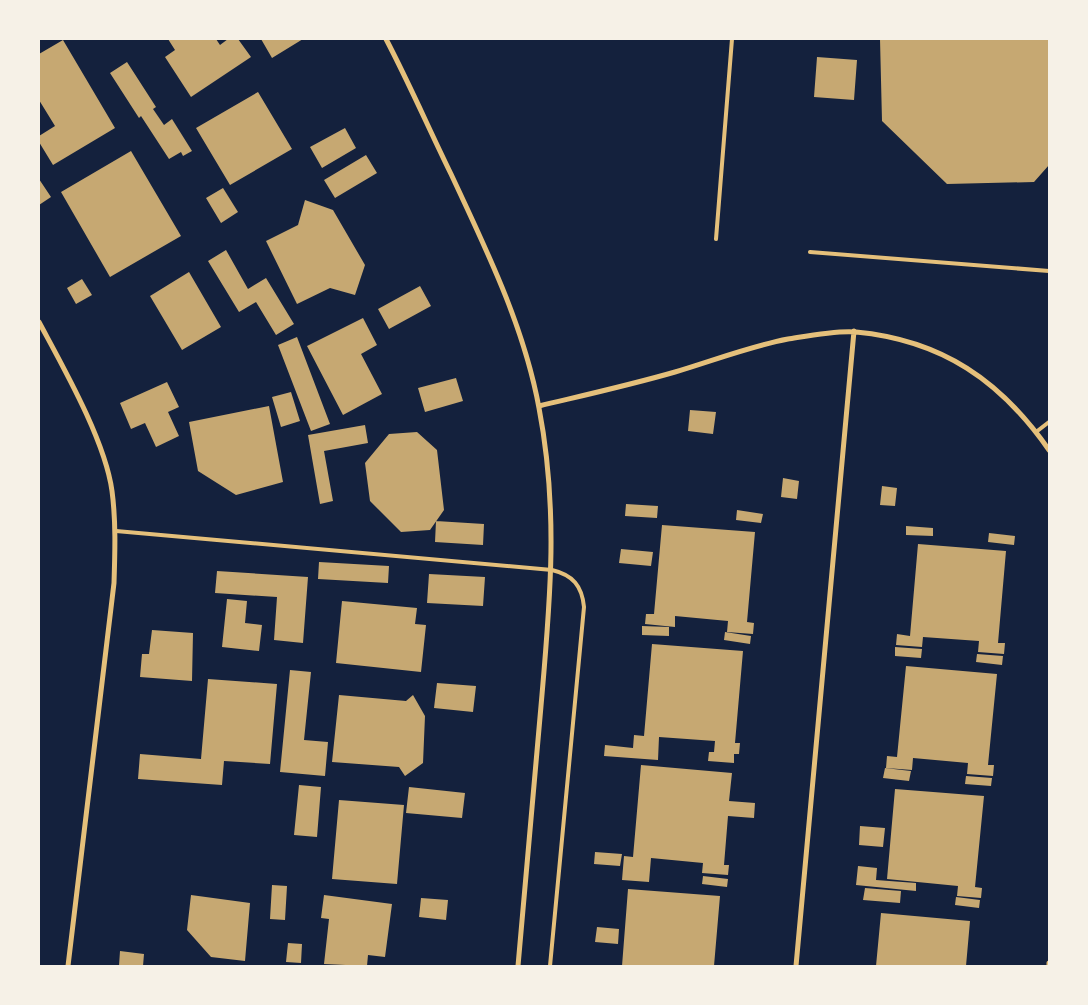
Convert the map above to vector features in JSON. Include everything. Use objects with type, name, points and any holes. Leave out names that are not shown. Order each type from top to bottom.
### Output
[{"type":"street","points":[[386,39],[471,216],[504,293],[525,349],[539,406],[550,485],[552,570],[518,966]]},
{"type":"street","points":[[39,322],[60,361],[100,449],[112,489],[116,531],[114,583],[68,966]]},
{"type":"street","points":[[539,406],[645,381],[787,339],[854,332],[907,340],[953,359],[998,390],[1036,432],[1049,450]]},
{"type":"street","points":[[796,966],[854,332]]},
{"type":"lane","points":[[716,239],[732,39]]},
{"type":"lane","points":[[810,252],[1049,270]]},
{"type":"lane","points":[[1036,432],[1049,422]]},
{"type":"lane","points":[[116,531],[552,570],[564,573],[575,580],[583,593],[584,607],[550,966]]},
{"type":"building","points":[[168,39],[216,39],[220,45],[228,39],[238,39],[251,57],[191,97],[165,57],[175,50]]},
{"type":"building","points":[[261,39],[303,39],[272,58]]},
{"type":"building","points":[[880,39],[1049,39],[1049,165],[1034,182],[947,184],[882,121]]},
{"type":"building","points":[[63,40],[115,128],[53,165],[39,142],[39,136],[55,126],[39,100],[39,54]]},
{"type":"building","points":[[817,57],[857,60],[854,100],[814,97]]},
{"type":"building","points":[[127,62],[156,107],[153,109],[164,125],[172,119],[192,151],[183,156],[181,152],[169,159],[141,116],[139,118],[110,73]]},
{"type":"building","points":[[258,92],[292,149],[230,185],[196,128]]},
{"type":"building","points":[[345,128],[356,148],[322,168],[310,147]]},
{"type":"building","points":[[131,151],[181,236],[110,277],[61,192]]},
{"type":"building","points":[[366,155],[377,173],[335,198],[324,180]]},
{"type":"building","points":[[39,179],[51,197],[39,205]]},
{"type":"building","points":[[223,188],[238,212],[221,223],[206,198]]},
{"type":"building","points":[[305,200],[333,210],[365,265],[355,295],[330,288],[297,304],[266,241],[298,225]]},
{"type":"building","points":[[226,250],[248,289],[266,278],[294,324],[276,335],[256,302],[239,312],[208,261]]},
{"type":"building","points":[[189,272],[221,327],[182,350],[150,296]]},
{"type":"building","points":[[82,279],[92,295],[76,304],[67,288]]},
{"type":"building","points":[[420,286],[431,306],[389,329],[378,309]]},
{"type":"building","points":[[363,318],[377,345],[361,354],[382,394],[343,415],[307,346]]},
{"type":"building","points":[[297,337],[330,424],[311,431],[278,345]]},
{"type":"building","points":[[456,378],[463,401],[425,412],[418,388]]},
{"type":"building","points":[[167,382],[179,407],[168,412],[179,436],[156,447],[145,423],[131,429],[120,403]]},
{"type":"building","points":[[291,392],[300,421],[281,427],[272,397]]},
{"type":"building","points":[[269,406],[283,482],[236,495],[198,471],[189,422]]},
{"type":"building","points":[[690,410],[716,412],[713,434],[688,431]]},
{"type":"building","points":[[365,425],[368,443],[324,451],[333,501],[320,504],[308,435]]},
{"type":"building","points":[[417,432],[437,450],[444,510],[430,530],[401,532],[370,501],[365,463],[389,434]]},
{"type":"building","points":[[783,478],[799,481],[797,499],[781,497]]},
{"type":"building","points":[[882,486],[897,488],[895,506],[880,505]]},
{"type":"building","points":[[626,504],[658,506],[657,518],[625,516]]},
{"type":"building","points":[[737,510],[763,514],[761,523],[736,520]]},
{"type":"building","points":[[436,521],[484,524],[483,545],[435,542]]},
{"type":"building","points":[[662,525],[755,532],[747,622],[754,623],[753,634],[727,632],[728,621],[675,616],[675,627],[645,624],[646,614],[654,614]]},
{"type":"building","points":[[906,526],[933,528],[933,536],[906,535]]},
{"type":"building","points":[[989,533],[1015,536],[1014,545],[988,542]]},
{"type":"building","points":[[918,544],[1006,551],[998,643],[1005,643],[1004,654],[978,652],[979,641],[923,637],[922,647],[896,645],[897,634],[910,636]]},
{"type":"building","points":[[621,549],[653,552],[651,566],[619,563]]},
{"type":"building","points":[[319,562],[389,566],[388,583],[318,579]]},
{"type":"building","points":[[217,571],[308,577],[303,643],[274,640],[277,597],[215,593]]},
{"type":"building","points":[[429,574],[485,577],[483,606],[427,603]]},
{"type":"building","points":[[227,599],[247,601],[245,623],[262,625],[259,651],[222,647]]},
{"type":"building","points":[[342,601],[417,608],[415,624],[426,625],[421,672],[336,663]]},
{"type":"building","points":[[642,626],[669,627],[669,636],[642,635]]},
{"type":"building","points":[[152,630],[193,633],[192,681],[140,677],[142,654],[149,654]]},
{"type":"building","points":[[725,632],[751,636],[750,644],[724,640]]},
{"type":"building","points":[[652,644],[743,651],[735,743],[740,743],[739,754],[734,754],[734,763],[708,761],[709,752],[714,752],[715,741],[659,737],[658,760],[604,756],[605,745],[633,748],[634,735],[644,736]]},
{"type":"building","points":[[895,647],[922,649],[921,658],[895,656]]},
{"type":"building","points":[[977,654],[1003,656],[1002,665],[976,662]]},
{"type":"building","points":[[906,666],[997,674],[988,765],[994,765],[993,776],[967,774],[968,763],[913,758],[912,770],[886,768],[887,756],[897,757]]},
{"type":"building","points":[[290,670],[311,672],[304,740],[328,742],[325,776],[280,772]]},
{"type":"building","points":[[208,679],[277,684],[270,764],[224,761],[222,785],[138,779],[140,754],[201,759]]},
{"type":"building","points":[[437,683],[476,686],[473,712],[434,708]]},
{"type":"building","points":[[339,695],[406,701],[413,695],[425,716],[423,763],[405,776],[399,767],[332,762]]},
{"type":"building","points":[[641,765],[732,773],[729,801],[755,803],[754,818],[728,816],[724,865],[729,865],[728,875],[702,873],[703,863],[651,858],[649,882],[622,880],[624,856],[633,857]]},
{"type":"building","points":[[885,768],[911,771],[909,781],[883,778]]},
{"type":"building","points":[[966,776],[992,778],[991,786],[965,784]]},
{"type":"building","points":[[299,785],[321,787],[317,837],[294,835]]},
{"type":"building","points":[[409,787],[465,793],[462,818],[406,813]]},
{"type":"building","points":[[895,789],[984,796],[975,887],[982,888],[981,898],[957,896],[958,886],[887,879]]},
{"type":"building","points":[[339,800],[404,805],[397,884],[332,879]]},
{"type":"building","points":[[860,826],[885,828],[883,847],[859,845]]},
{"type":"building","points":[[595,852],[622,854],[620,866],[594,864]]},
{"type":"building","points":[[858,866],[877,868],[876,880],[916,883],[916,891],[856,885]]},
{"type":"building","points":[[703,876],[728,879],[727,887],[702,884]]},
{"type":"building","points":[[272,885],[287,886],[285,920],[270,919]]},
{"type":"building","points":[[865,888],[901,891],[900,903],[863,900]]},
{"type":"building","points":[[628,889],[720,896],[714,966],[622,966]]},
{"type":"building","points":[[191,895],[250,903],[245,961],[211,957],[187,930]]},
{"type":"building","points":[[324,895],[392,904],[385,957],[368,955],[367,966],[324,964],[329,919],[321,918]]},
{"type":"building","points":[[956,897],[980,900],[979,908],[955,905]]},
{"type":"building","points":[[421,898],[448,900],[446,920],[419,917]]},
{"type":"building","points":[[881,913],[970,921],[966,966],[876,966]]},
{"type":"building","points":[[597,927],[619,929],[618,944],[595,942]]},
{"type":"building","points":[[288,943],[302,944],[301,963],[286,962]]},
{"type":"building","points":[[120,951],[144,954],[143,966],[119,966]]}]
